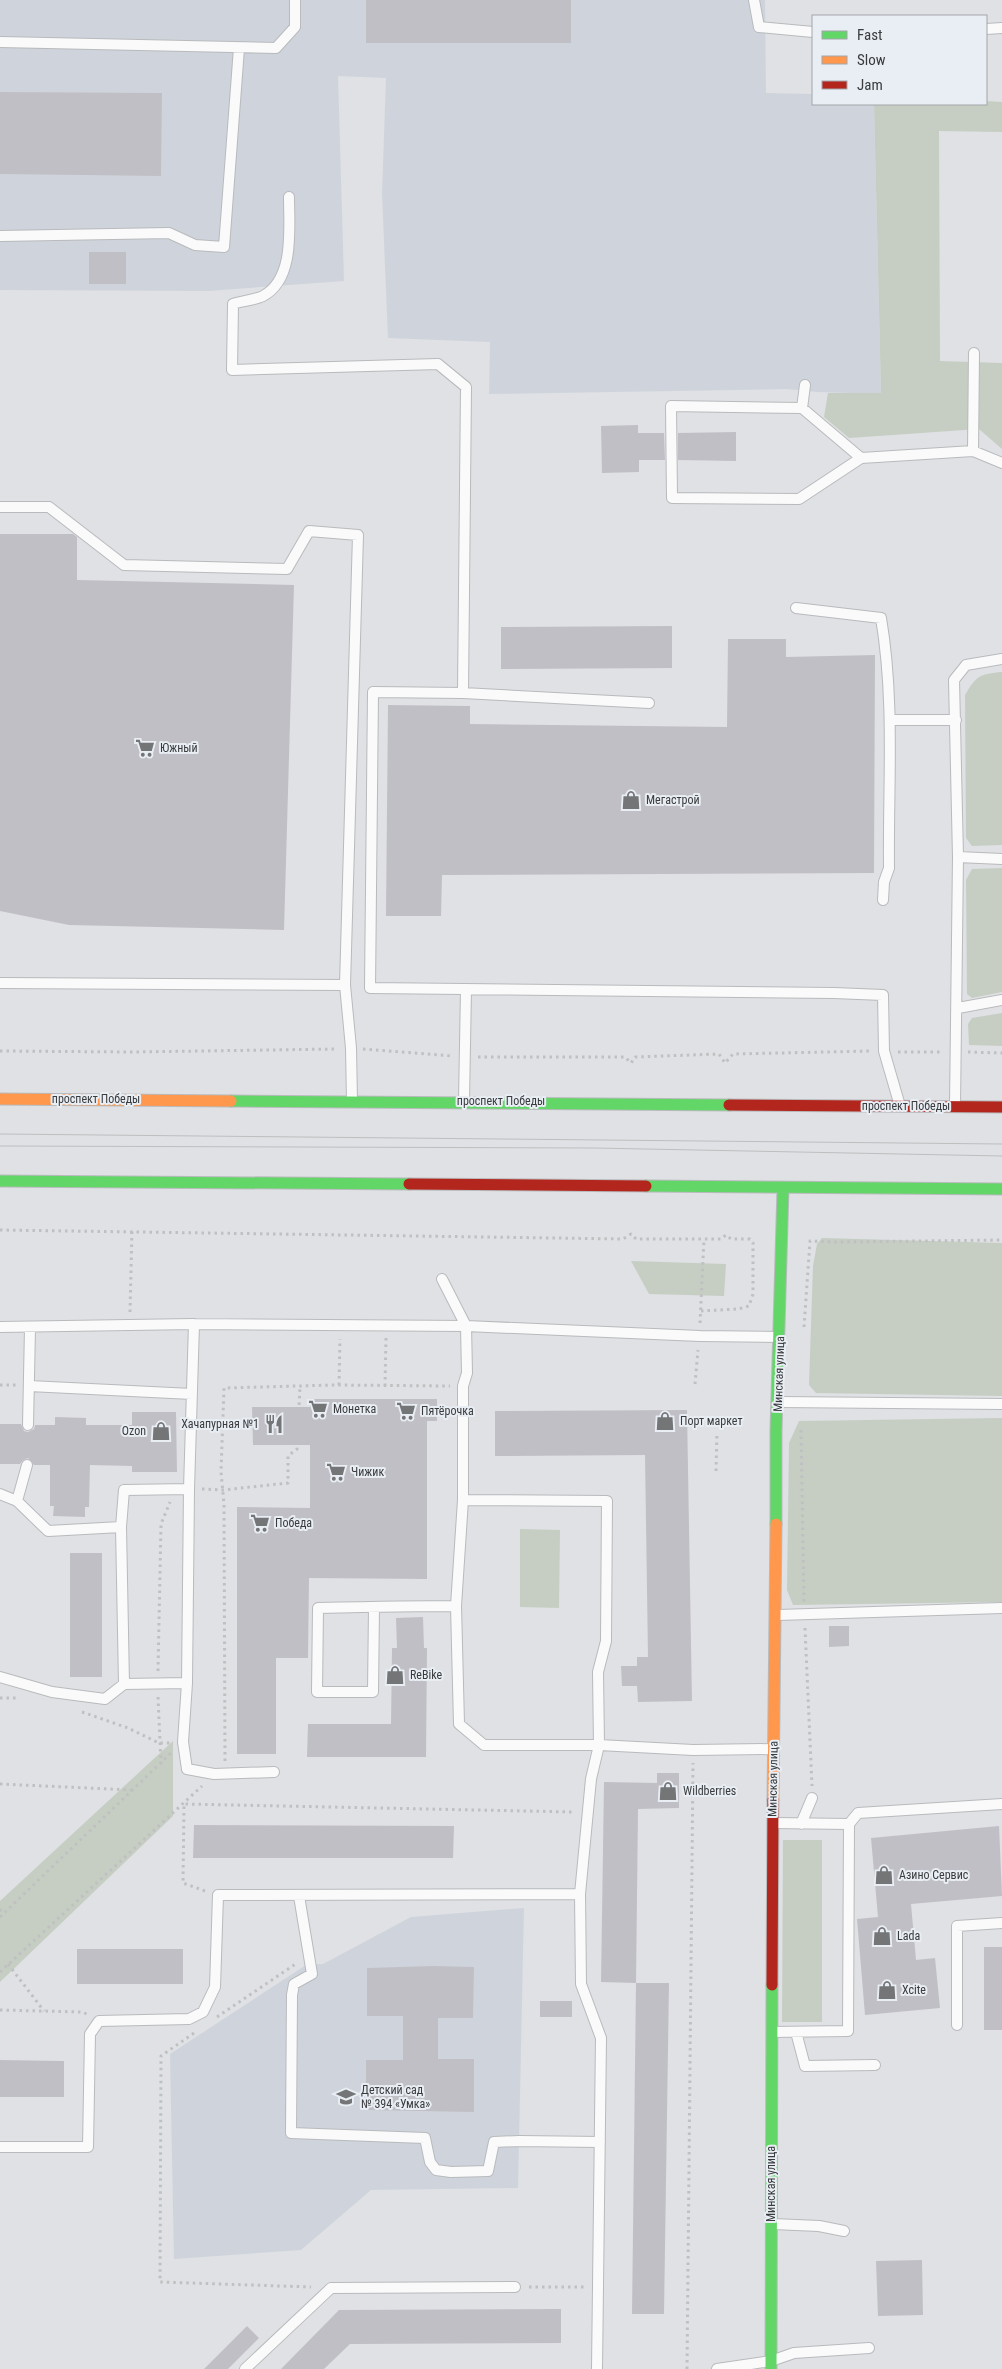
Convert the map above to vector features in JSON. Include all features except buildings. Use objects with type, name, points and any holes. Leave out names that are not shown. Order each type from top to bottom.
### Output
[{"type":"main road","name":"проспект Победы","points":[[0,1099],[352,1100],[1002,1107]]},
{"type":"main road","points":[[0,1181],[1002,1189]]},
{"type":"main road","name":"Минская улица","points":[[771,2365],[772,1823],[776,1431],[779,1402],[783,1188]]},
{"type":"lane","points":[[0,42],[276,48],[295,26],[295,0]]},
{"type":"lane","points":[[754,0],[759,26],[812,32]]},
{"type":"lane","points":[[987,28],[1002,28]]},
{"type":"lane","points":[[0,236],[169,233],[195,245],[224,247],[240,48]]},
{"type":"lane","points":[[289,198],[288,249],[280,281],[264,295],[233,304],[232,370],[438,364],[466,387],[463,693]]},
{"type":"lane","points":[[973,451],[974,353]]},
{"type":"lane","points":[[802,408],[805,385]]},
{"type":"lane","points":[[861,458],[802,408],[671,406],[672,498],[799,499],[861,458],[973,451],[1002,464]]},
{"type":"lane","points":[[0,507],[49,507],[124,565],[286,569],[309,530],[358,535],[344,985],[351,1048],[352,1100]]},
{"type":"lane","points":[[796,608],[881,618],[888,660],[890,720],[889,868],[884,882],[883,900]]},
{"type":"lane","points":[[956,1106],[958,857],[954,680],[966,665],[1002,660]]},
{"type":"lane","points":[[649,703],[463,693],[373,692],[370,988],[883,995],[884,1051],[900,1107]]},
{"type":"lane","points":[[890,720],[956,720]]},
{"type":"lane","points":[[958,857],[1002,859]]},
{"type":"lane","points":[[0,983],[344,985]]},
{"type":"lane","points":[[464,1101],[466,989]]},
{"type":"lane","points":[[958,1008],[1002,1000]]},
{"type":"lane","points":[[442,1279],[466,1326],[466,1373],[463,1386],[463,1500],[456,1606],[459,1724],[484,1745],[600,1745],[693,1750],[774,1749]]},
{"type":"lane","points":[[0,1327],[30,1328],[130,1324],[466,1326],[700,1336],[780,1337]]},
{"type":"lane","points":[[194,1324],[189,1489],[187,1683],[182,1743],[187,1769],[220,1774],[274,1772]]},
{"type":"lane","points":[[28,1424],[30,1328]]},
{"type":"lane","points":[[29,1386],[192,1394]]},
{"type":"lane","points":[[779,1402],[1002,1404]]},
{"type":"lane","points":[[17,1501],[28,1464]]},
{"type":"lane","points":[[124,1684],[121,1527],[124,1490],[189,1489]]},
{"type":"lane","points":[[0,1494],[17,1501],[48,1531],[121,1527]]},
{"type":"lane","points":[[463,1500],[607,1502],[606,1641],[598,1672],[600,1745],[591,1779],[580,1894],[581,1984],[601,2038],[597,2369]]},
{"type":"lane","points":[[374,1607],[373,1692],[317,1692],[318,1608],[374,1607],[456,1606]]},
{"type":"lane","points":[[775,1615],[1002,1608]]},
{"type":"lane","points":[[0,1677],[52,1692],[105,1699],[124,1684],[187,1683]]},
{"type":"lane","points":[[800,1824],[812,1798]]},
{"type":"lane","points":[[771,2032],[848,2032],[849,1824],[858,1813],[1002,1804]]},
{"type":"lane","points":[[772,1823],[849,1824]]},
{"type":"lane","points":[[0,2147],[88,2146],[90,2034],[99,2021],[189,2019],[203,2012],[215,1988],[218,1895],[580,1894]]},
{"type":"lane","points":[[299,1896],[312,1974],[294,1984],[292,1995],[291,2133],[425,2138],[430,2162],[436,2170],[451,2172],[488,2172],[494,2142],[519,2140],[600,2142]]},
{"type":"lane","points":[[957,2025],[957,1926],[1002,1923]]},
{"type":"lane","points":[[796,2032],[805,2066],[876,2065]]},
{"type":"lane","points":[[771,2224],[819,2226],[844,2231]]},
{"type":"lane","points":[[245,2369],[331,2288],[515,2287]]},
{"type":"lane","points":[[717,2369],[771,2365],[794,2353],[869,2348]]},
{"type":"path","points":[[0,1051],[132,1052],[351,1048],[465,1057],[625,1057],[630,1063],[635,1057],[719,1054],[725,1063],[733,1054],[875,1051]]},
{"type":"path","points":[[0,1230],[132,1230],[623,1239],[631,1234],[636,1239],[721,1239],[726,1235],[731,1240],[750,1239],[753,1243],[754,1294],[749,1306],[738,1309],[700,1311]]},
{"type":"path","points":[[130,1324],[132,1230]]},
{"type":"path","points":[[696,1384],[704,1239]]},
{"type":"path","points":[[804,1330],[810,1241],[1002,1240]]},
{"type":"path","points":[[339,1385],[340,1336]]},
{"type":"path","points":[[385,1386],[386,1337]]},
{"type":"path","points":[[0,1972],[184,1804],[220,1774],[223,1490],[221,1472],[224,1388],[339,1385],[463,1386]]},
{"type":"path","points":[[189,1489],[223,1490],[288,1483],[288,1456],[297,1450],[300,1386]]},
{"type":"path","points":[[800,1402],[812,1798]]},
{"type":"path","points":[[716,1471],[717,1432]]},
{"type":"path","points":[[161,1763],[158,1683],[161,1524],[174,1489]]},
{"type":"path","points":[[0,1698],[20,1698]]},
{"type":"path","points":[[75,1710],[128,1728],[159,1743],[182,1743]]},
{"type":"path","points":[[1,1916],[182,1743]]},
{"type":"path","points":[[687,2369],[693,1750]]},
{"type":"path","points":[[0,1784],[132,1790]]},
{"type":"path","points":[[184,1804],[589,1813]]},
{"type":"path","points":[[184,1804],[183,1883],[218,1895]]},
{"type":"path","points":[[0,1909],[1,1916]]},
{"type":"path","points":[[216,2018],[310,1954]]},
{"type":"path","points":[[8,1964],[44,2011]]},
{"type":"path","points":[[0,2010],[83,2012],[99,2021]]},
{"type":"path","points":[[200,2029],[161,2056],[160,2282],[331,2288]]},
{"type":"path","points":[[515,2287],[598,2287]]},
{"type":"shaded area","points":[[0,0],[765,0],[766,93],[812,94],[812,105],[874,105],[881,394],[787,389],[489,394],[490,342],[388,338],[382,193],[386,78],[338,76],[344,281],[208,291],[0,290]]},
{"type":"shaded area","points":[[987,101],[1002,102],[1002,132],[939,131],[940,361],[1002,363],[1002,449],[979,429],[849,438],[824,417],[828,393],[881,393],[874,105],[987,105]]},
{"type":"shaded area","points":[[1002,672],[1002,845],[972,846],[966,838],[965,695],[976,679],[984,675]]},
{"type":"shaded area","points":[[1002,868],[1002,992],[972,998],[967,994],[966,880],[972,869]]},
{"type":"shaded area","points":[[1002,1013],[1002,1046],[969,1045],[968,1024],[972,1018]]},
{"type":"shaded area","points":[[822,1238],[1002,1243],[1002,1396],[816,1393],[809,1385],[813,1266],[817,1244]]},
{"type":"shaded area","points":[[631,1261],[726,1264],[724,1296],[649,1294]]},
{"type":"shaded area","points":[[1002,1418],[1002,1602],[793,1605],[787,1590],[789,1443],[799,1421]]},
{"type":"shaded area","points":[[520,1529],[560,1530],[559,1608],[520,1607]]},
{"type":"shaded area","points":[[173,1741],[173,1816],[0,1982],[0,1901]]},
{"type":"shaded area","points":[[783,1840],[822,1840],[822,2022],[782,2022]]},
{"type":"shaded area","name":"Детский сад № 394 «Умка»","points":[[524,1908],[518,2188],[371,2190],[301,2250],[174,2259],[170,2054],[306,1965],[323,1964],[411,1917]]},
{"type":"tram line","points":[[0,1134],[1002,1144]]},
{"type":"tram line","points":[[0,1146],[594,1148],[1002,1156]]},
{"type":"traffic: fast","points":[[231,1101],[729,1105]]},
{"type":"traffic: fast","points":[[0,1181],[409,1184]]},
{"type":"traffic: fast","points":[[646,1186],[1002,1189]]},
{"type":"traffic: fast","points":[[776,1524],[776,1431],[783,1188]]},
{"type":"traffic: fast","points":[[771,2369],[772,1985]]},
{"type":"traffic: slow","points":[[0,1099],[231,1101]]},
{"type":"traffic: slow","points":[[773,1800],[776,1524]]},
{"type":"traffic: jam","points":[[729,1105],[1002,1107]]},
{"type":"traffic: jam","points":[[409,1184],[646,1186]]},
{"type":"traffic: jam","points":[[772,1985],[773,1800]]},
{"type":"place","name":"Южный","points":[[145,748]]},
{"type":"place","name":"Мегастрой","points":[[631,800]]},
{"type":"place","name":"Монетка","points":[[318,1409]]},
{"type":"place","name":"Пятёрочка","points":[[406,1411]]},
{"type":"place","name":"Порт маркет","points":[[665,1421]]},
{"type":"place","name":"Хачапурная №1","points":[[274,1424]]},
{"type":"place","name":"Ozon","points":[[161,1431]]},
{"type":"place","name":"Чижик","points":[[336,1472]]},
{"type":"place","name":"Победа","points":[[260,1523]]},
{"type":"place","name":"ReBike","points":[[395,1675]]},
{"type":"place","name":"Wildberries","points":[[668,1791]]},
{"type":"place","name":"Азино Сервис","points":[[884,1875]]},
{"type":"place","name":"Lada","points":[[882,1936]]},
{"type":"place","name":"Xcite","points":[[887,1990]]},
{"type":"place","name":"Детский сад № 394 «Умка»","points":[[346,2097]]}]
